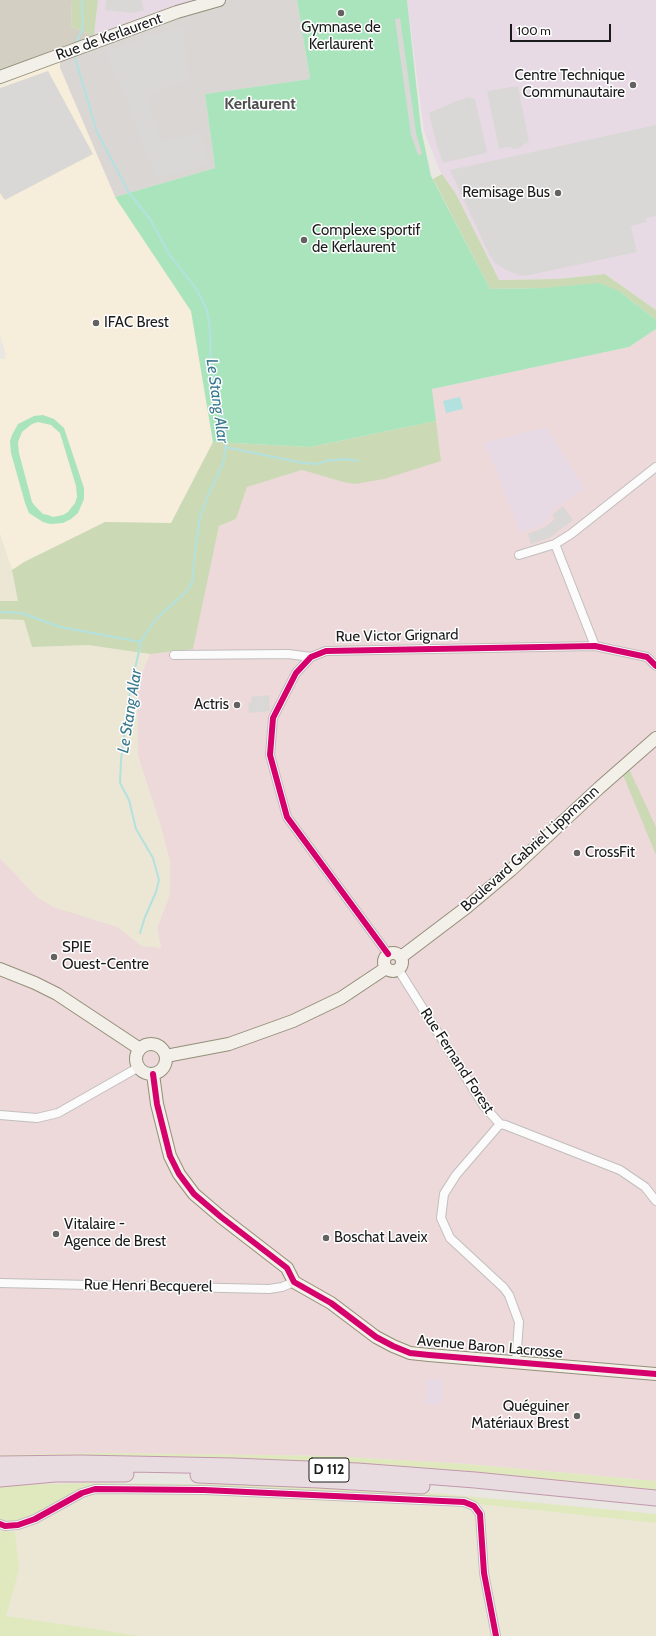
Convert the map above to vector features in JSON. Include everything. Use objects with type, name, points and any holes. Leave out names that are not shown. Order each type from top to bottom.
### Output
[{"type":"highway","name":"D 112","points":[[0,1464],[80,1463],[233,1466],[358,1471],[475,1480],[656,1498]]},
{"type":"highway","name":"D 112","points":[[0,1475],[55,1474],[203,1476],[357,1482],[482,1490],[656,1508]]},
{"type":"highway","points":[[0,1480],[55,1474]]},
{"type":"street","name":"Rue de Kerlaurent","points":[[0,77],[177,12],[219,0]]},
{"type":"street","points":[[518,555],[555,544],[571,534],[656,467]]},
{"type":"street","points":[[555,544],[595,646]]},
{"type":"street","name":"Rue Victor Grignard","points":[[388,954],[286,817],[270,755],[273,718],[296,673],[311,657],[326,651],[595,646],[647,657],[656,666]]},
{"type":"street","points":[[174,656],[288,654],[311,657]]},
{"type":"street","name":"Boulevard Gabriel Lippmann","points":[[401,957],[468,907],[656,738]]},
{"type":"street","points":[[394,952],[401,957],[402,965],[398,969],[390,971],[386,968],[384,962],[388,954],[394,952]]},
{"type":"street","points":[[166,1056],[229,1044],[293,1021],[341,998],[386,968]]},
{"type":"street","points":[[0,969],[35,982],[57,994],[140,1049]]},
{"type":"street","name":"Rue Fernand Forest","points":[[398,969],[484,1106],[500,1124],[620,1170],[645,1187],[656,1201]]},
{"type":"street","points":[[148,1044],[157,1045],[164,1051],[166,1056],[166,1064],[164,1068],[161,1071],[152,1074],[145,1072],[139,1067],[136,1058],[140,1049],[148,1044]]},
{"type":"street","points":[[0,1115],[36,1118],[58,1113],[139,1067]]},
{"type":"street","name":"Avenue Baron Lacrosse","points":[[152,1074],[164,1137],[170,1156],[179,1174],[199,1199],[220,1217],[287,1268],[294,1282],[331,1303],[376,1337],[410,1353],[656,1374]]},
{"type":"street","points":[[500,1124],[456,1174],[444,1194],[441,1218],[450,1238],[504,1288],[509,1295],[519,1322],[516,1363]]},
{"type":"street","name":"Rue Henri Becquerel","points":[[0,1283],[269,1288],[282,1287],[294,1282]]},
{"type":"street","points":[[0,1524],[5,1526],[18,1525],[35,1519],[82,1493],[95,1489],[204,1490],[464,1502],[474,1506],[480,1514],[484,1573],[496,1636]]},
{"type":"shaded area","points":[[0,0],[72,0],[71,27],[94,36],[66,45],[0,71]]},
{"type":"shaded area","points":[[98,0],[219,0],[94,36]]},
{"type":"shaded area","points":[[106,0],[142,0],[144,11],[131,13],[105,10]]},
{"type":"shaded area","points":[[219,0],[297,0],[310,79],[205,94],[215,168],[115,197],[60,68],[60,59]]},
{"type":"shaded area","points":[[407,0],[656,0],[656,310],[605,274],[557,279],[499,280],[456,194],[440,171],[424,131]]},
{"type":"shaded area","points":[[400,18],[416,133],[422,154],[418,155],[411,135],[395,19]]},
{"type":"shaded area","points":[[184,25],[187,80],[146,96],[162,143],[200,132],[209,164],[156,179],[106,51]]},
{"type":"shaded area","name":"IFAC Brest","points":[[60,59],[60,68],[115,197],[191,311],[213,442],[171,523],[105,522],[12,570],[0,534],[0,359],[5,359],[6,355],[0,335],[0,86]]},
{"type":"shaded area","points":[[48,71],[93,154],[5,200],[0,193],[0,88]]},
{"type":"shaded area","points":[[518,86],[529,142],[520,148],[513,149],[510,147],[499,149],[487,91]]},
{"type":"shaded area","points":[[469,97],[475,99],[487,151],[486,153],[443,163],[436,143],[429,113]]},
{"type":"shaded area","name":"Remisage Bus","points":[[656,125],[656,216],[646,218],[647,222],[631,226],[637,252],[522,276],[506,270],[495,263],[489,254],[450,170]]},
{"type":"shaded area","points":[[656,329],[656,1481],[467,1464],[329,1456],[111,1453],[0,1455],[0,858],[37,897],[53,906],[118,927],[142,946],[161,948],[157,928],[170,894],[170,862],[161,827],[138,756],[137,684],[150,654],[193,648],[219,526],[236,519],[247,487],[302,470],[343,482],[441,461],[432,389],[629,347]]},
{"type":"shaded area","points":[[546,427],[585,489],[554,509],[543,525],[520,533],[494,464],[483,443]]},
{"type":"shaded area","points":[[563,506],[573,520],[549,538],[531,544],[528,534],[545,527],[555,519],[552,515]]},
{"type":"shaded area","points":[[0,534],[12,570],[18,601],[0,601]]},
{"type":"shaded area","points":[[0,619],[24,620],[32,647],[88,645],[150,654],[137,684],[138,756],[161,827],[170,862],[170,894],[157,928],[161,948],[142,946],[117,927],[53,907],[37,897],[0,858]]},
{"type":"shaded area","points":[[269,695],[270,711],[249,713],[248,703],[252,702],[251,697]]},
{"type":"shaded area","points":[[427,1379],[443,1380],[441,1405],[425,1404]]},
{"type":"shaded area","points":[[99,1492],[187,1493],[468,1508],[478,1504],[656,1523],[656,1636],[141,1636],[6,1616],[19,1570],[15,1532],[87,1496]]},
{"type":"green space","points":[[72,0],[98,0],[94,36],[71,27]]},
{"type":"green space","name":"Complexe sportif de Kerlaurent","points":[[297,0],[407,0],[421,129],[431,176],[490,289],[544,288],[599,283],[619,291],[656,320],[656,329],[629,347],[432,389],[436,421],[310,447],[213,442],[191,311],[115,197],[215,168],[205,94],[310,79]]},
{"type":"green space","points":[[442,174],[456,194],[499,280],[557,279],[605,274],[656,310],[656,320],[619,291],[544,288],[490,289],[433,179]]},
{"type":"green space","points":[[43,415],[54,419],[64,428],[84,488],[84,499],[78,513],[63,523],[50,524],[43,522],[29,513],[11,453],[10,441],[18,424],[34,416]],"holes":[[[38,422],[51,425],[60,433],[76,486],[77,497],[75,503],[68,512],[63,515],[53,517],[43,514],[32,502],[19,453],[18,442],[22,432],[32,424]]]},
{"type":"green space","points":[[436,421],[441,461],[384,479],[355,484],[302,470],[247,487],[236,519],[219,526],[193,649],[150,654],[88,645],[32,647],[24,620],[0,619],[0,601],[18,601],[12,570],[24,562],[105,522],[171,523],[213,442],[310,447]]},
{"type":"green space","points":[[629,769],[656,827],[656,855],[623,775]]},
{"type":"green space","points":[[111,1453],[329,1456],[467,1464],[656,1481],[656,1491],[456,1471],[0,1458],[0,1455]]},
{"type":"green space","points":[[89,1483],[289,1485],[443,1494],[656,1514],[656,1523],[478,1504],[456,1499],[162,1486],[89,1486],[31,1517],[7,1522],[0,1521],[0,1485]]},
{"type":"green space","points":[[0,1531],[15,1532],[19,1570],[6,1616],[141,1636],[0,1636]]},
{"type":"water","points":[[460,397],[463,409],[446,413],[443,401]]},
{"type":"waterway","name":"Le Stang Alar","points":[[75,45],[83,28],[82,0]]},
{"type":"waterway","name":"Le Stang Alar","points":[[75,58],[97,132],[129,193],[150,219],[169,254],[197,290],[207,310],[210,330],[211,364],[223,415],[226,436],[224,461],[200,517],[192,583],[185,593],[156,619],[145,635],[141,642],[130,691],[121,760],[120,783],[129,800],[136,829],[153,858],[159,880],[156,892],[140,933]]},
{"type":"waterway","points":[[225,447],[303,463],[318,464],[325,461],[347,459],[358,461]]},
{"type":"waterway","points":[[0,612],[21,613],[60,627],[141,642]]},
{"type":"cycle path","points":[[388,954],[287,817],[270,755],[273,718],[296,673],[311,657],[326,651],[595,646],[647,657],[656,666]]},
{"type":"cycle path","points":[[153,1074],[157,1104],[170,1156],[179,1174],[194,1194],[287,1268],[294,1282],[331,1303],[376,1337],[410,1353],[656,1374]]},
{"type":"cycle path","points":[[0,1524],[5,1526],[18,1525],[35,1519],[82,1493],[95,1489],[204,1490],[464,1502],[474,1506],[480,1514],[484,1573],[496,1636]]},
{"type":"place","name":"Gymnase de Kerlaurent","points":[[341,13]]},
{"type":"place","name":"Centre Technique Communautaire","points":[[633,85]]},
{"type":"place","name":"Remisage Bus","points":[[558,193]]},
{"type":"place","name":"Complexe sportif de Kerlaurent","points":[[304,240]]},
{"type":"place","name":"IFAC Brest","points":[[96,323]]},
{"type":"place","name":"Actris","points":[[237,705]]},
{"type":"place","name":"CrossFit","points":[[577,853]]},
{"type":"place","name":"SPIE Ouest-Centre","points":[[54,957]]},
{"type":"place","name":"Vitalaire - Agence de Brest","points":[[56,1234]]},
{"type":"place","name":"Boschat Laveix","points":[[326,1238]]},
{"type":"place","name":"Quéguiner Matériaux Brest","points":[[577,1416]]},
{"type":"district","name":"Kerlaurent","points":[[260,104]]}]
